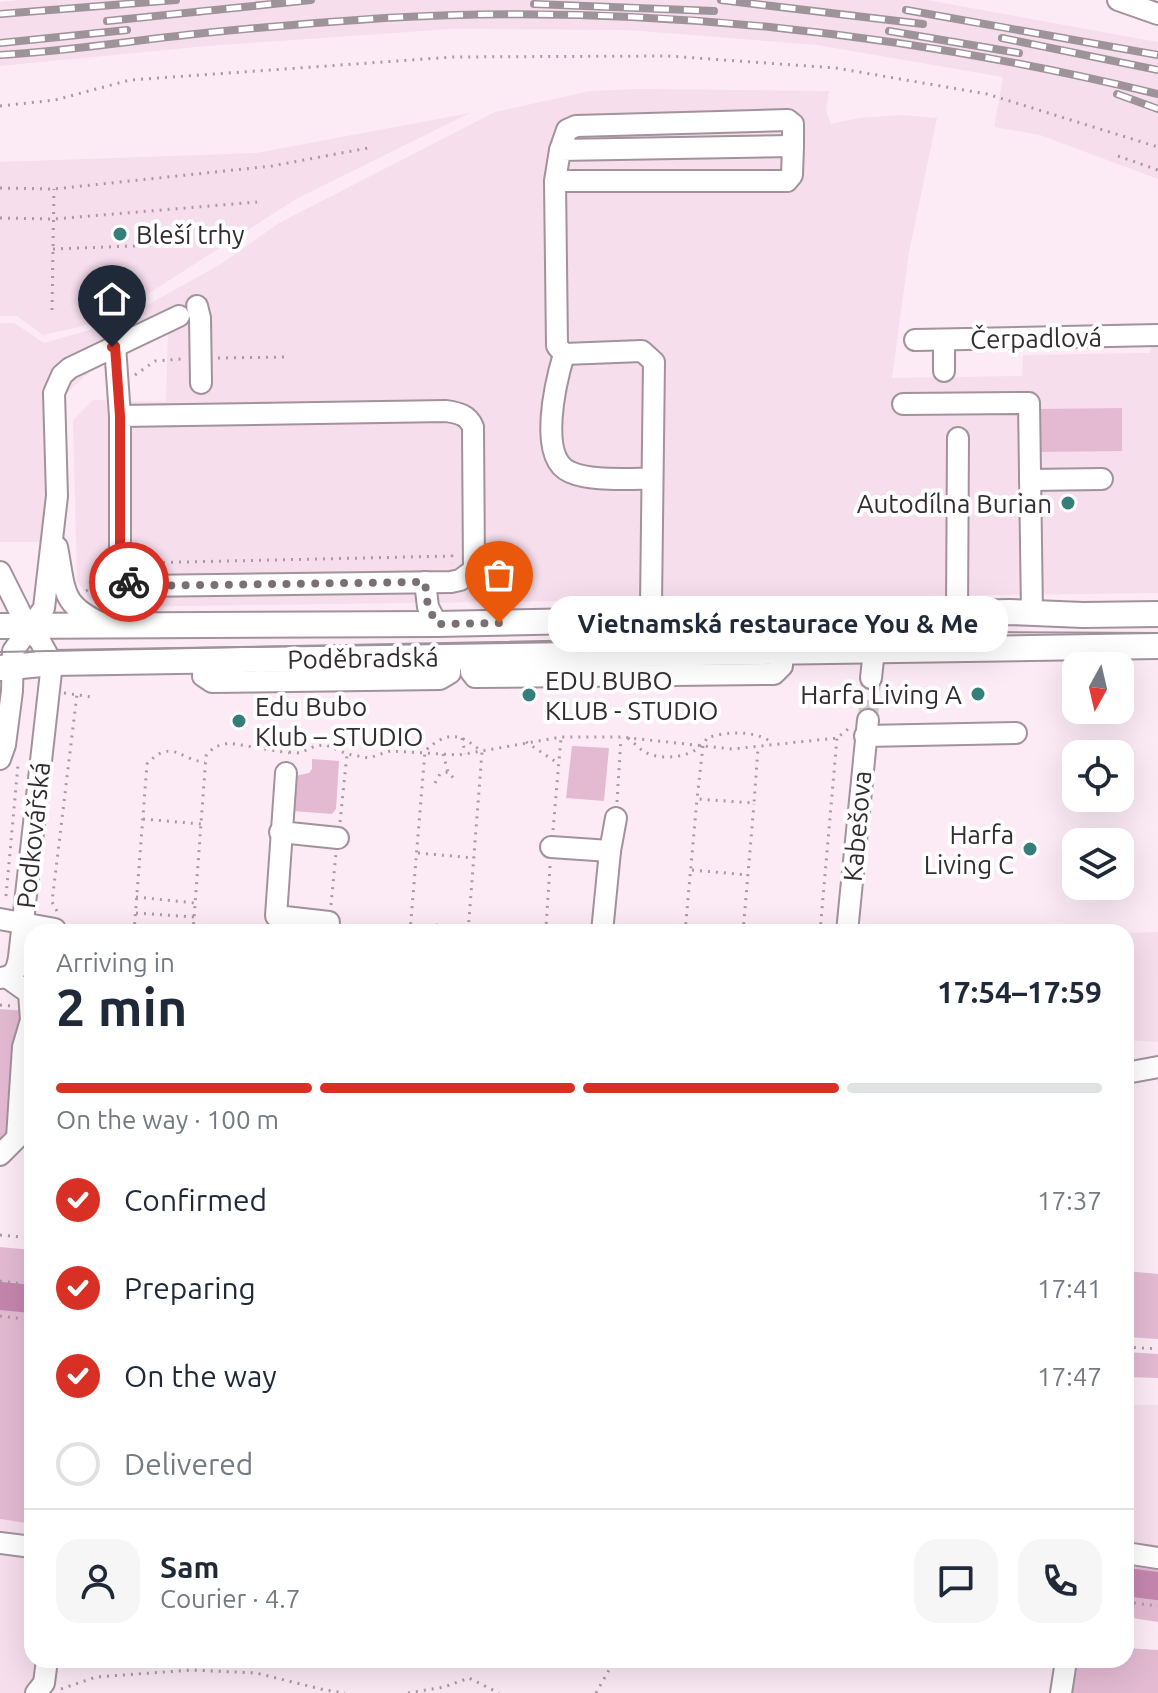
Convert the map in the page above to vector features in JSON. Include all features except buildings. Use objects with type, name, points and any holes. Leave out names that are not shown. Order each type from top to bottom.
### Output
[{"type":"main road","name":"Poděbradská","points":[[0,626],[437,624],[957,613],[1158,614]]},
{"type":"main road","name":"Poděbradská","points":[[6,667],[52,663],[1158,646]]},
{"type":"street","points":[[1118,0],[1158,14]]},
{"type":"street","points":[[555,181],[787,181],[792,175],[793,124],[788,120],[576,126],[567,130],[555,181],[557,346],[564,354]]},
{"type":"street","points":[[109,627],[84,615],[69,602],[54,527],[57,496],[54,393],[57,383],[70,368],[188,311],[200,318],[201,383]]},
{"type":"street","name":"Čerpadlová","points":[[915,340],[1158,335]]},
{"type":"street","points":[[944,340],[944,371]]},
{"type":"street","points":[[115,346],[120,416],[121,571],[137,586],[454,581],[474,570],[473,427],[464,416],[446,411],[120,416]]},
{"type":"street","points":[[564,354],[642,351],[654,362],[653,620]]},
{"type":"street","points":[[564,354],[558,373],[550,444],[557,462],[569,472],[591,477],[652,479]]},
{"type":"street","points":[[903,404],[1029,403],[1032,613]]},
{"type":"street","points":[[957,613],[958,438]]},
{"type":"street","points":[[1030,480],[1102,479]]},
{"type":"street","name":"Podkovářská","points":[[43,747],[6,748],[6,667],[13,651],[44,608],[54,527]]},
{"type":"street","points":[[0,572],[28,628],[40,641],[52,663]]},
{"type":"street","points":[[10,592],[24,591],[48,578]]},
{"type":"street","points":[[425,582],[428,607],[437,624]]},
{"type":"street","points":[[871,678],[874,650]]},
{"type":"street","name":"Podkovářská","points":[[4,978],[17,970],[9,921],[27,888],[52,663]]},
{"type":"street","points":[[867,727],[1016,733]]},
{"type":"street","name":"Kabešova","points":[[848,924],[867,727]]},
{"type":"street","points":[[288,763],[280,832],[276,916],[329,924]]},
{"type":"street","points":[[603,924],[616,818]]},
{"type":"street","points":[[280,832],[338,838]]},
{"type":"street","points":[[551,847],[610,851]]},
{"type":"street","points":[[27,888],[56,924]]},
{"type":"street","points":[[9,921],[56,924]]},
{"type":"street","points":[[4,978],[24,990]]},
{"type":"street","points":[[0,1155],[17,1138],[24,1044]]},
{"type":"street","points":[[1134,1072],[1158,1067]]},
{"type":"street","points":[[0,1543],[24,1546]]},
{"type":"street","points":[[1134,1554],[1158,1558]]},
{"type":"street","points":[[36,1693],[44,1683],[46,1668]]},
{"type":"street","points":[[1061,1693],[1065,1668]]},
{"type":"path","points":[[0,106],[55,100],[130,80],[453,57],[668,56],[836,68],[987,94],[1158,147]]},
{"type":"path","points":[[0,188],[54,189],[272,166],[368,148]]},
{"type":"path","points":[[1118,156],[1158,170]]},
{"type":"path","points":[[52,310],[54,189]]},
{"type":"path","points":[[0,218],[54,219],[257,202]]},
{"type":"path","points":[[53,249],[185,244]]},
{"type":"path","points":[[78,596],[143,561],[452,556],[454,581]]},
{"type":"path","points":[[56,693],[92,697]]},
{"type":"path","points":[[56,924],[52,902],[77,694]]},
{"type":"path","points":[[194,924],[205,762],[214,747],[229,743],[288,763],[300,753],[320,745],[369,758],[390,751],[465,754],[561,737],[621,737],[732,749],[837,738],[853,725],[867,727]]},
{"type":"path","points":[[686,924],[703,746],[707,738],[732,733],[763,736],[774,744]]},
{"type":"path","points":[[462,737],[465,754]]},
{"type":"path","points":[[410,924],[425,751],[439,738],[462,737],[482,752]]},
{"type":"path","points":[[616,818],[621,737]]},
{"type":"path","points":[[628,738],[644,751],[657,756],[689,753],[703,746]]},
{"type":"path","points":[[821,924],[837,738]]},
{"type":"path","points":[[526,742],[559,765]]},
{"type":"path","points":[[6,748],[9,921]]},
{"type":"path","points":[[744,924],[758,748]]},
{"type":"path","points":[[135,924],[147,764],[174,750],[192,761],[205,762]]},
{"type":"path","points":[[469,924],[482,752]]},
{"type":"path","points":[[443,754],[448,772],[456,781]]},
{"type":"path","points":[[435,783],[440,774],[448,772]]},
{"type":"path","points":[[697,799],[754,803]]},
{"type":"path","points":[[143,819],[201,824]]},
{"type":"path","points":[[416,853],[474,858]]},
{"type":"path","points":[[691,870],[748,875]]},
{"type":"path","points":[[136,897],[195,903]]},
{"type":"path","points":[[136,913],[194,917]]},
{"type":"path","points":[[0,1235],[24,1237]]},
{"type":"path","points":[[0,1281],[24,1284]]},
{"type":"path","points":[[0,1316],[24,1319]]},
{"type":"path","points":[[1134,1348],[1158,1349]]},
{"type":"path","points":[[1134,1603],[1158,1606]]},
{"type":"path","points":[[596,1693],[611,1668]]},
{"type":"path","points":[[36,1693],[96,1677],[192,1670],[256,1673],[345,1693]]},
{"type":"path","points":[[408,1693],[444,1687],[469,1678],[499,1693]]},
{"type":"shaded area","points":[[927,0],[1158,42],[1158,179],[1040,135],[994,127],[1003,77],[817,45],[628,30],[451,29],[207,46],[0,66],[0,2]]},
{"type":"shaded area","points":[[590,91],[829,91],[826,110],[831,124],[901,115],[937,118],[909,252],[892,378],[1022,376],[1023,355],[1150,353],[1151,346],[1158,345],[1158,593],[107,607],[90,600],[77,581],[73,420],[93,400],[166,402],[168,330],[91,371],[64,395],[42,542],[0,542],[0,323],[14,323],[44,343],[117,322],[221,264],[279,223],[495,112]]},
{"type":"shaded area","name":"Bleší trhy","points":[[470,113],[296,199],[137,301],[83,326],[43,335],[17,316],[0,316],[0,162],[256,153]]},
{"type":"shaded area","points":[[1122,408],[1122,451],[1038,452],[1037,409]]},
{"type":"shaded area","points":[[572,746],[609,748],[604,801],[566,798]]},
{"type":"shaded area","points":[[312,759],[339,761],[336,809],[332,814],[293,811],[295,776],[309,773]]},
{"type":"shaded area","points":[[1158,932],[1158,1042],[1134,1040],[1134,933]]},
{"type":"shaded area","points":[[0,1009],[24,1011],[11,1149],[0,1148]]},
{"type":"shaded area","points":[[0,1247],[24,1249],[24,1523],[0,1519]]},
{"type":"shaded area","points":[[1134,1272],[1158,1274],[1158,1339],[1134,1338]]},
{"type":"shaded area","points":[[1134,1352],[1158,1354],[1158,1378],[1134,1377]]},
{"type":"shaded area","points":[[1134,1405],[1158,1405],[1158,1552],[1134,1548]]},
{"type":"shaded area","points":[[0,1519],[24,1523],[24,1668],[56,1668],[51,1693],[0,1693]]},
{"type":"shaded area","points":[[1134,1564],[1158,1569],[1158,1622],[1134,1618]]},
{"type":"shaded area","points":[[1134,1648],[1158,1650],[1158,1693],[1072,1693],[1077,1668],[1134,1668]]},
{"type":"waterway","points":[[0,1296],[24,1298]]},
{"type":"waterway","points":[[1134,1583],[1158,1586]]},
{"type":"tunnel","points":[[868,720],[871,678]]},
{"type":"tram line","points":[[0,652],[990,632],[1158,633]]},
{"type":"railway","points":[[0,14],[176,0]]},
{"type":"railway","points":[[107,21],[311,0]]},
{"type":"railway","points":[[721,0],[923,24]]},
{"type":"railway","points":[[534,4],[714,11]]},
{"type":"railway","points":[[906,10],[1158,55]]},
{"type":"railway","points":[[0,55],[362,20],[482,14],[579,15],[677,19],[871,39],[968,54],[1158,94]]},
{"type":"railway","points":[[0,43],[127,30]]},
{"type":"railway","points":[[889,31],[1019,53]]},
{"type":"railway","points":[[1002,38],[1158,70]]},
{"type":"railway","points":[[1117,94],[1158,109]]},
{"type":"way so far","points":[[129,582],[137,586],[425,582],[428,607],[437,624],[499,623]]},
{"type":"place","name":"Bleší trhy","points":[[120,234]]},
{"type":"place","name":"Autodílna Burian","points":[[1068,503]]},
{"type":"place","name":"Vietnamská restaurace You & Me","points":[[499,623]]},
{"type":"place","name":"Harfa Living A","points":[[978,694]]},
{"type":"place","name":"EDU BUBO KLUB - STUDIO","points":[[529,695]]},
{"type":"place","name":"Edu Bubo Klub – STUDIO","points":[[239,721]]},
{"type":"place","name":"Harfa Living C","points":[[1030,849]]},
{"type":"route","points":[[112,347],[115,346],[120,416],[120,568],[129,582]]}]
